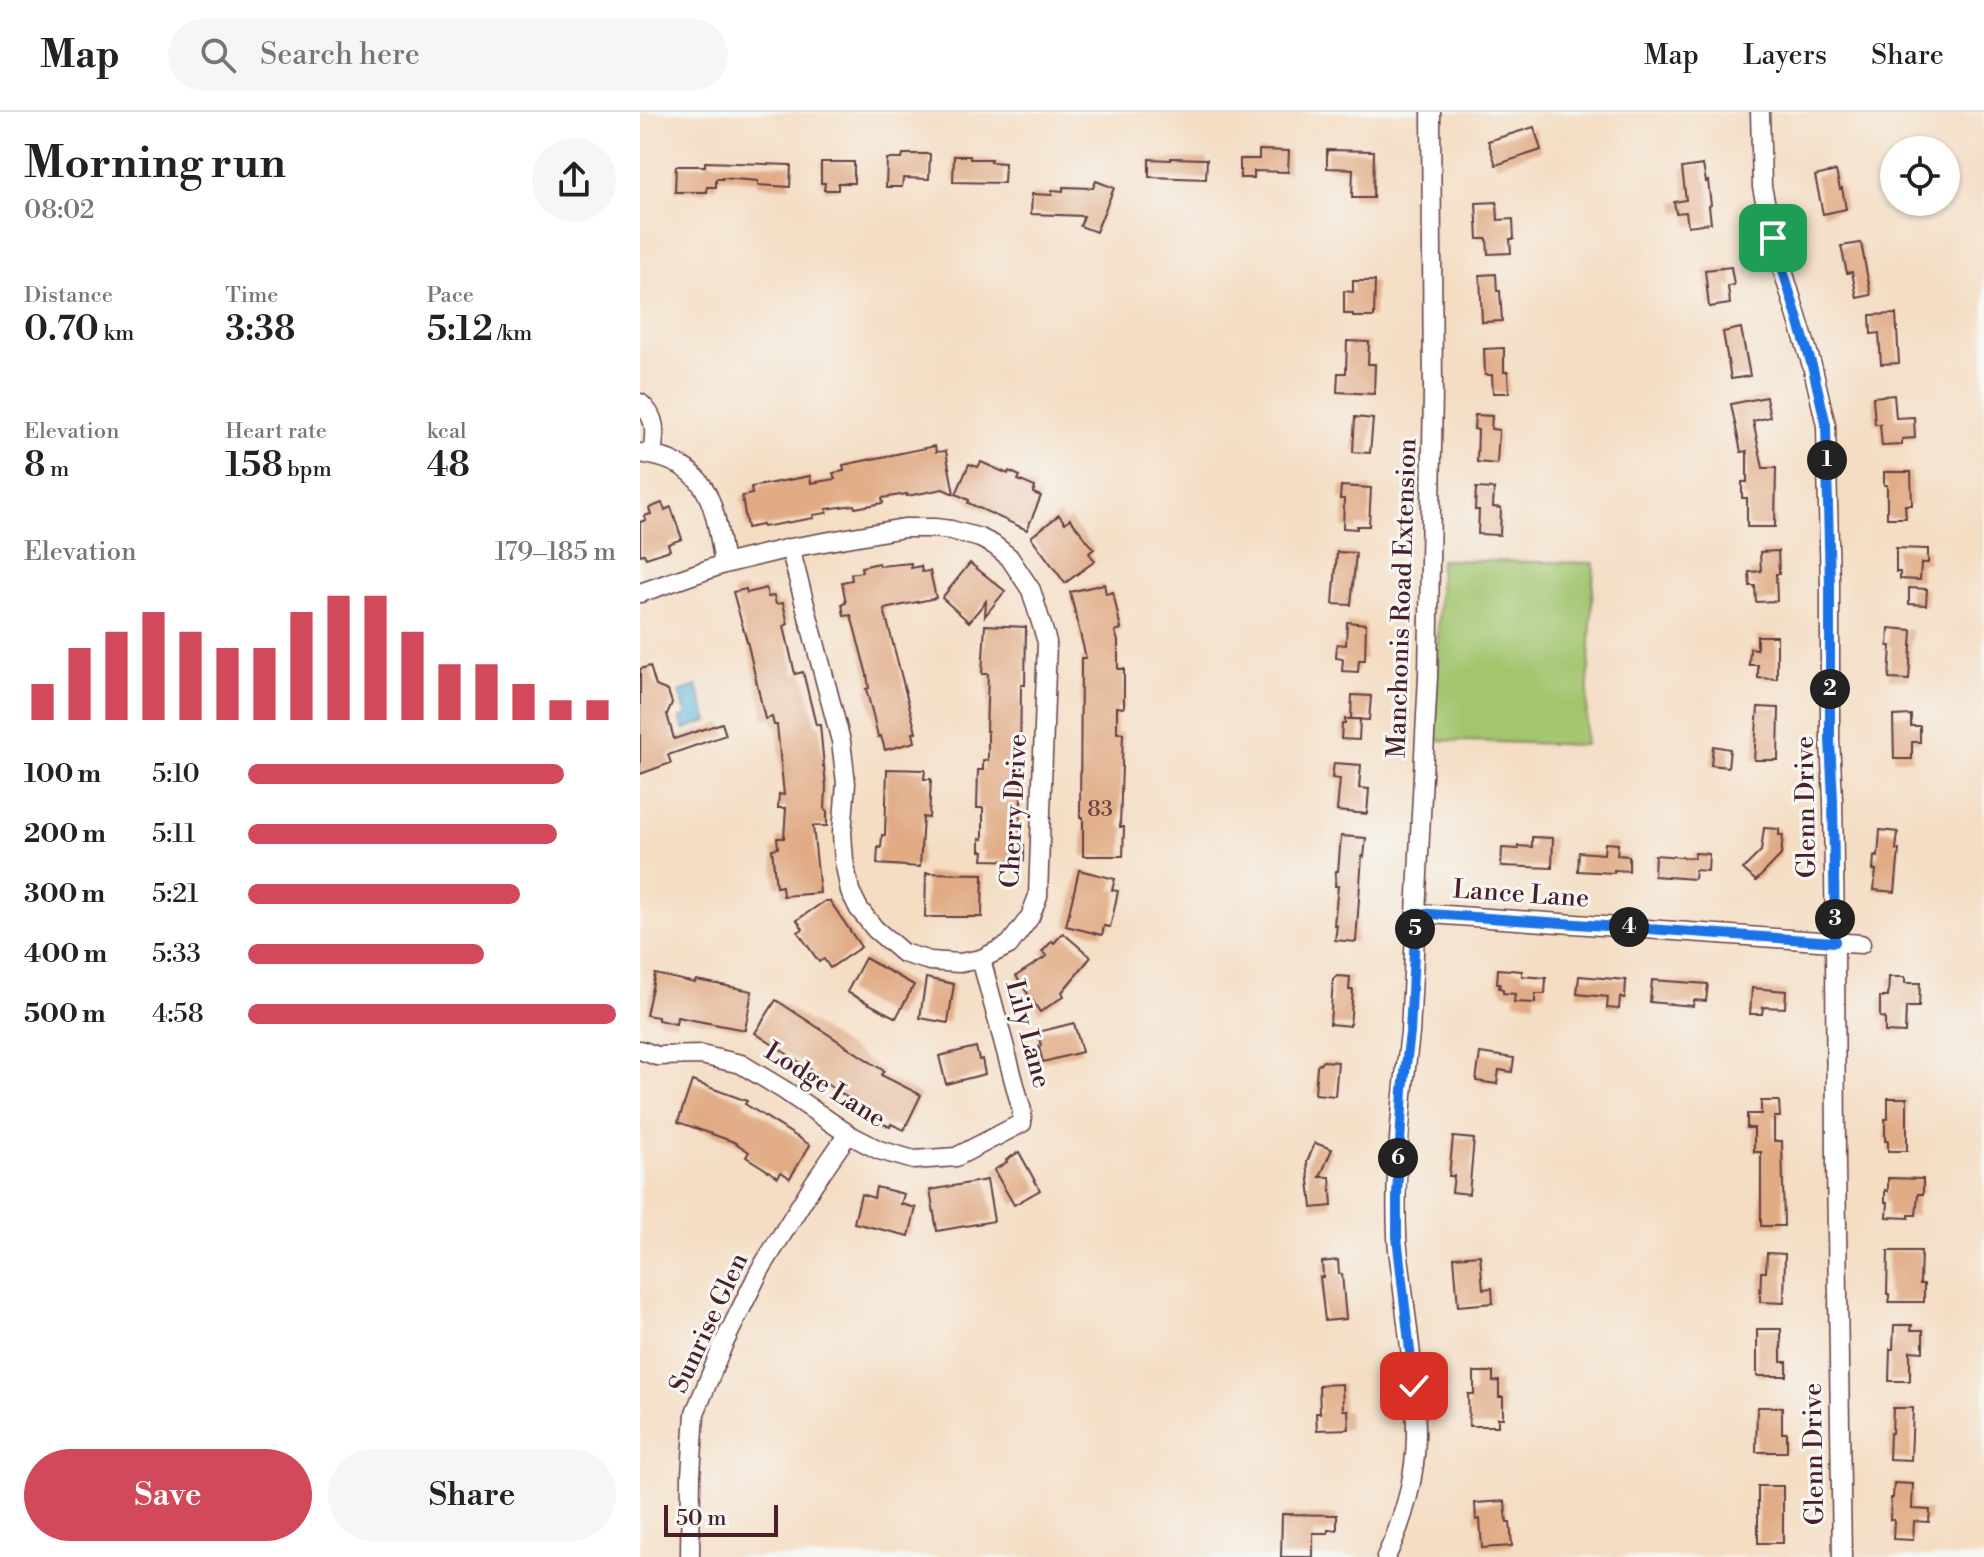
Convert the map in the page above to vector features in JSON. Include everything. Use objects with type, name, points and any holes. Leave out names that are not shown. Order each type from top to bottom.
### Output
[{"type":"street","name":"Manchonis Road Extension","points":[[1386,1557],[1408,1491],[1416,1434],[1414,1386],[1397,1237],[1398,1158],[1410,1033],[1428,676],[1433,397],[1431,112]]},
{"type":"street","name":"Glenn Drive","points":[[1760,112],[1762,187],[1773,238],[1813,369],[1826,425],[1842,1557]]},
{"type":"street","points":[[640,403],[655,421],[655,437],[646,454],[667,458],[680,465],[703,485],[713,506],[724,564]]},
{"type":"street","name":"Cherry Drive","points":[[640,593],[724,564],[790,548],[904,528],[951,530],[980,538],[1009,557],[1031,590],[1047,642],[1038,896],[1030,917],[1009,945],[981,959],[959,963],[930,961],[903,953],[875,929],[859,909],[850,891],[844,861],[842,833],[846,783],[841,741],[790,548]]},
{"type":"street","name":"Lance Lane","points":[[1416,913],[1861,944]]},
{"type":"street","name":"Lily Lane","points":[[981,959],[1022,1111],[1022,1123]]},
{"type":"street","name":"Lodge Lane","points":[[640,1050],[657,1056],[701,1055],[741,1064],[848,1134],[879,1150],[914,1160],[956,1157],[1022,1123]]},
{"type":"street","name":"Sunrise Glen","points":[[690,1557],[695,1413],[723,1345],[760,1270],[848,1134]]},
{"type":"green space","points":[[1440,560],[1594,563],[1585,745],[1435,740]]},
{"type":"water","points":[[697,686],[708,721],[684,729],[680,718],[687,715],[679,692]]},
{"type":"building","points":[[1534,127],[1541,150],[1496,165],[1488,141]]},
{"type":"building","points":[[1259,150],[1289,151],[1288,172],[1254,171],[1254,178],[1240,178],[1240,159],[1259,159]]},
{"type":"building","points":[[1327,150],[1374,151],[1373,198],[1352,198],[1353,169],[1327,168]]},
{"type":"building","points":[[903,154],[930,154],[929,179],[903,178],[902,187],[886,187],[887,159],[902,159]]},
{"type":"building","points":[[954,156],[1005,163],[1004,183],[953,182]]},
{"type":"building","points":[[1149,159],[1207,159],[1206,179],[1149,177]]},
{"type":"building","points":[[705,162],[791,165],[790,187],[722,178],[716,179],[716,187],[707,187],[707,192],[675,192],[676,166],[705,166]]},
{"type":"building","points":[[821,162],[854,162],[854,183],[838,183],[838,190],[824,190]]},
{"type":"building","points":[[1703,165],[1708,181],[1711,223],[1688,226],[1686,212],[1676,213],[1674,202],[1686,200],[1682,168]]},
{"type":"building","points":[[1836,171],[1846,209],[1823,214],[1815,176]]},
{"type":"building","points":[[1096,181],[1114,188],[1096,232],[1080,226],[1084,216],[1031,214],[1032,194],[1052,195],[1052,190],[1063,191],[1063,187],[1093,188]]},
{"type":"building","points":[[1497,202],[1498,220],[1513,219],[1511,253],[1488,254],[1487,239],[1478,239],[1476,203]]},
{"type":"building","points":[[1861,243],[1871,295],[1857,298],[1852,272],[1847,273],[1841,246]]},
{"type":"building","points":[[1731,267],[1734,285],[1728,286],[1730,304],[1709,307],[1705,270]]},
{"type":"building","points":[[1496,274],[1502,321],[1482,322],[1480,275]]},
{"type":"building","points":[[1353,281],[1375,281],[1374,317],[1344,314],[1344,291],[1353,292]]},
{"type":"building","points":[[1896,314],[1899,363],[1881,364],[1879,333],[1871,334],[1870,315]]},
{"type":"building","points":[[1741,328],[1750,376],[1731,379],[1723,332]]},
{"type":"building","points":[[1347,341],[1369,342],[1368,364],[1375,364],[1374,394],[1337,392],[1338,373],[1346,373]]},
{"type":"building","points":[[1504,348],[1504,372],[1508,372],[1509,393],[1493,393],[1492,375],[1485,375],[1484,349]]},
{"type":"building","points":[[1894,395],[1896,418],[1914,417],[1915,438],[1902,439],[1902,445],[1882,446],[1880,424],[1875,424],[1873,397]]},
{"type":"building","points":[[1766,397],[1770,417],[1753,421],[1763,468],[1776,468],[1775,527],[1747,527],[1747,498],[1742,498],[1742,482],[1747,482],[1747,451],[1741,452],[1731,404]]},
{"type":"building","points":[[1475,415],[1492,416],[1491,429],[1499,430],[1497,464],[1477,462]]},
{"type":"building","points":[[1355,417],[1373,419],[1370,453],[1353,452]]},
{"type":"building","points":[[935,446],[936,452],[946,451],[954,494],[943,489],[882,498],[883,503],[826,509],[827,513],[813,515],[814,518],[747,528],[742,496],[752,494],[751,487],[810,476],[811,483],[835,479],[833,473],[844,471],[843,465]]},
{"type":"building","points":[[981,462],[1020,476],[1018,480],[1035,487],[1033,493],[1041,496],[1027,530],[968,503],[969,500],[956,494],[969,464],[978,467]]},
{"type":"building","points":[[1884,472],[1911,472],[1912,505],[1905,505],[1906,518],[1887,518]]},
{"type":"building","points":[[1341,486],[1371,488],[1369,526],[1343,528]]},
{"type":"building","points":[[1476,488],[1494,489],[1493,507],[1501,508],[1500,535],[1478,534]]},
{"type":"building","points":[[662,503],[665,510],[671,507],[682,539],[668,544],[670,550],[646,558],[644,554],[640,555],[640,522],[646,520],[644,516],[651,514],[649,508]]},
{"type":"building","points":[[1059,515],[1065,523],[1070,519],[1094,549],[1089,553],[1095,561],[1065,583],[1031,537]]},
{"type":"building","points":[[1896,548],[1928,549],[1928,563],[1921,563],[1920,580],[1900,579],[1900,572],[1896,572]]},
{"type":"building","points":[[1778,551],[1777,601],[1756,602],[1755,586],[1750,586],[1749,572],[1761,571],[1760,552]]},
{"type":"building","points":[[1337,552],[1356,553],[1351,605],[1333,604]]},
{"type":"building","points":[[879,563],[880,566],[911,563],[911,568],[921,566],[922,572],[930,571],[936,598],[884,609],[916,732],[913,733],[915,742],[885,750],[881,736],[878,737],[866,689],[869,688],[867,675],[851,615],[844,616],[842,604],[846,603],[842,582],[852,580],[851,574],[862,572],[861,567]]},
{"type":"building","points":[[970,563],[1005,591],[985,616],[986,601],[969,622],[942,598]]},
{"type":"building","points":[[1104,584],[1106,594],[1113,592],[1121,629],[1115,631],[1118,669],[1124,669],[1124,708],[1117,707],[1117,733],[1123,733],[1120,827],[1124,827],[1123,856],[1083,856],[1083,817],[1080,817],[1081,658],[1086,658],[1070,592]]},
{"type":"building","points":[[766,588],[768,597],[774,596],[776,604],[783,603],[788,624],[784,626],[795,674],[803,672],[816,725],[820,725],[827,826],[813,826],[820,893],[783,896],[782,886],[776,887],[772,849],[778,848],[777,838],[784,838],[786,808],[778,808],[779,794],[784,795],[777,725],[774,725],[772,717],[765,719],[733,592],[746,589],[747,593]]},
{"type":"building","points":[[1909,588],[1927,589],[1926,605],[1909,604]]},
{"type":"building","points":[[1347,622],[1366,624],[1365,660],[1359,660],[1358,672],[1342,671],[1343,659],[1336,658],[1337,644],[1346,645]]},
{"type":"building","points":[[985,625],[1026,627],[1020,760],[1020,831],[1024,861],[983,860],[984,851],[980,851],[983,808],[977,808],[978,770],[983,770],[983,760],[988,760],[988,674],[982,674]]},
{"type":"building","points":[[1889,628],[1912,630],[1909,680],[1889,679]]},
{"type":"building","points":[[1757,636],[1777,636],[1777,679],[1758,678],[1758,665],[1749,665],[1750,648],[1757,649]]},
{"type":"building","points":[[650,666],[656,686],[668,691],[672,703],[667,714],[674,739],[722,723],[726,735],[668,755],[671,763],[640,774],[640,669]]},
{"type":"building","points":[[1352,695],[1371,696],[1369,720],[1351,719]]},
{"type":"building","points":[[1758,707],[1779,708],[1778,760],[1754,760]]},
{"type":"building","points":[[1911,715],[1911,726],[1920,726],[1920,742],[1912,742],[1912,759],[1894,759],[1893,716]]},
{"type":"building","points":[[1345,719],[1360,719],[1359,740],[1341,739]]},
{"type":"building","points":[[1713,746],[1730,749],[1728,767],[1711,765]]},
{"type":"building","points":[[1334,763],[1361,765],[1359,788],[1369,789],[1367,814],[1337,811],[1340,779],[1332,778]]},
{"type":"building","points":[[887,769],[925,770],[924,779],[931,779],[929,818],[923,817],[920,867],[877,864],[878,847],[881,848],[882,835],[885,835]]},
{"type":"building","points":[[1764,828],[1779,829],[1779,835],[1783,835],[1781,855],[1756,881],[1743,869],[1761,851]]},
{"type":"building","points":[[1880,830],[1898,832],[1895,892],[1874,890],[1874,856],[1878,857]]},
{"type":"building","points":[[1341,836],[1366,838],[1356,942],[1335,940],[1338,886],[1335,886]]},
{"type":"building","points":[[1532,837],[1553,838],[1552,868],[1501,866],[1502,848],[1532,847]]},
{"type":"building","points":[[1605,843],[1618,844],[1617,855],[1629,856],[1629,871],[1578,871],[1579,852],[1604,854]]},
{"type":"building","points":[[1695,853],[1709,854],[1708,871],[1695,870],[1694,879],[1654,876],[1655,855],[1694,858]]},
{"type":"building","points":[[1079,870],[1115,879],[1112,890],[1118,891],[1113,915],[1110,927],[1104,926],[1102,935],[1066,926]]},
{"type":"building","points":[[926,873],[983,874],[982,917],[925,917]]},
{"type":"building","points":[[825,901],[830,901],[861,947],[830,968],[824,959],[819,962],[798,932],[803,929],[797,920]]},
{"type":"building","points":[[1063,933],[1091,957],[1062,992],[1064,996],[1040,1012],[1016,976],[1047,956],[1042,952]]},
{"type":"building","points":[[865,958],[914,985],[896,1018],[847,992]]},
{"type":"building","points":[[1498,969],[1522,971],[1522,976],[1546,978],[1545,994],[1535,994],[1535,1003],[1514,1002],[1515,994],[1503,993],[1500,984],[1497,984]]},
{"type":"building","points":[[655,974],[752,991],[745,1030],[677,1017],[676,1024],[646,1015]]},
{"type":"building","points":[[1337,976],[1350,977],[1349,990],[1353,990],[1350,1026],[1330,1024],[1333,979]]},
{"type":"building","points":[[1579,976],[1626,980],[1625,998],[1620,997],[1619,1009],[1607,1008],[1608,997],[1577,994]]},
{"type":"building","points":[[1889,977],[1905,977],[1905,983],[1920,983],[1919,1007],[1906,1007],[1905,1033],[1885,1032],[1885,1018],[1880,1017],[1880,997],[1888,997]]},
{"type":"building","points":[[926,978],[954,984],[948,1023],[920,1018]]},
{"type":"building","points":[[1652,980],[1708,984],[1706,1001],[1694,1000],[1693,1006],[1650,1002]]},
{"type":"building","points":[[1752,988],[1786,991],[1785,1008],[1763,1007],[1762,1014],[1750,1014]]},
{"type":"building","points":[[776,1000],[884,1071],[881,1075],[921,1095],[904,1130],[877,1121],[879,1118],[755,1033]]},
{"type":"building","points":[[1074,1023],[1082,1052],[1043,1062],[1038,1032]]},
{"type":"building","points":[[976,1047],[985,1074],[946,1084],[939,1056]]},
{"type":"building","points":[[1480,1053],[1514,1058],[1512,1072],[1499,1070],[1497,1084],[1476,1081]]},
{"type":"building","points":[[1323,1061],[1338,1062],[1335,1096],[1315,1094],[1317,1066]]},
{"type":"building","points":[[692,1081],[747,1101],[745,1104],[810,1145],[790,1178],[781,1172],[778,1177],[746,1157],[749,1152],[734,1142],[678,1122]]},
{"type":"building","points":[[1888,1098],[1907,1098],[1907,1151],[1888,1151],[1885,1119],[1888,1119]]},
{"type":"building","points":[[1761,1101],[1779,1101],[1780,1117],[1774,1117],[1774,1141],[1782,1141],[1784,1226],[1761,1226],[1761,1152],[1754,1152],[1754,1128],[1747,1128],[1747,1114],[1761,1114]]},
{"type":"building","points":[[1453,1137],[1474,1139],[1469,1194],[1452,1192],[1454,1176],[1449,1176]]},
{"type":"building","points":[[1315,1143],[1332,1149],[1320,1177],[1330,1177],[1332,1206],[1312,1208],[1307,1162]]},
{"type":"building","points":[[1019,1152],[1040,1190],[1014,1205],[994,1170]]},
{"type":"building","points":[[1888,1178],[1923,1179],[1923,1194],[1918,1194],[1916,1215],[1909,1215],[1909,1218],[1887,1217],[1885,1190],[1888,1191]]},
{"type":"building","points":[[987,1180],[994,1221],[937,1231],[930,1190]]},
{"type":"building","points":[[876,1187],[904,1194],[901,1204],[916,1208],[909,1236],[854,1223],[861,1194],[874,1198]]},
{"type":"building","points":[[1888,1251],[1921,1251],[1920,1284],[1924,1284],[1924,1302],[1889,1302]]},
{"type":"building","points":[[1767,1253],[1785,1254],[1784,1303],[1760,1302],[1761,1272],[1766,1272]]},
{"type":"building","points":[[1480,1255],[1483,1289],[1492,1288],[1493,1303],[1458,1306],[1454,1257]]},
{"type":"building","points":[[1338,1260],[1346,1319],[1325,1321],[1320,1277],[1323,1277],[1322,1262]]},
{"type":"building","points":[[1894,1325],[1912,1325],[1911,1330],[1923,1330],[1923,1352],[1910,1351],[1910,1381],[1889,1381]]},
{"type":"building","points":[[1757,1329],[1781,1329],[1781,1362],[1787,1362],[1787,1376],[1757,1376]]},
{"type":"building","points":[[1474,1372],[1493,1372],[1493,1382],[1499,1381],[1503,1418],[1498,1418],[1498,1426],[1469,1426],[1468,1394],[1474,1394]]},
{"type":"building","points":[[1342,1384],[1343,1410],[1348,1410],[1349,1429],[1317,1430],[1319,1385]]},
{"type":"building","points":[[1757,1407],[1782,1407],[1782,1433],[1787,1433],[1787,1452],[1756,1452]]},
{"type":"building","points":[[1893,1408],[1913,1408],[1911,1460],[1889,1459]]},
{"type":"building","points":[[1894,1483],[1913,1484],[1912,1509],[1930,1510],[1929,1522],[1914,1521],[1913,1540],[1893,1539],[1894,1520],[1890,1520]]},
{"type":"building","points":[[1758,1486],[1783,1486],[1783,1543],[1758,1543]]},
{"type":"building","points":[[1505,1501],[1512,1546],[1482,1548],[1480,1519],[1476,1520],[1475,1503]]},
{"type":"building","points":[[1282,1514],[1337,1515],[1337,1530],[1313,1533],[1313,1557],[1281,1557]]},
{"type":"route","points":[[1414,1386],[1397,1237],[1397,1195],[1416,913],[1835,942],[1826,425],[1813,369],[1773,238]]}]
